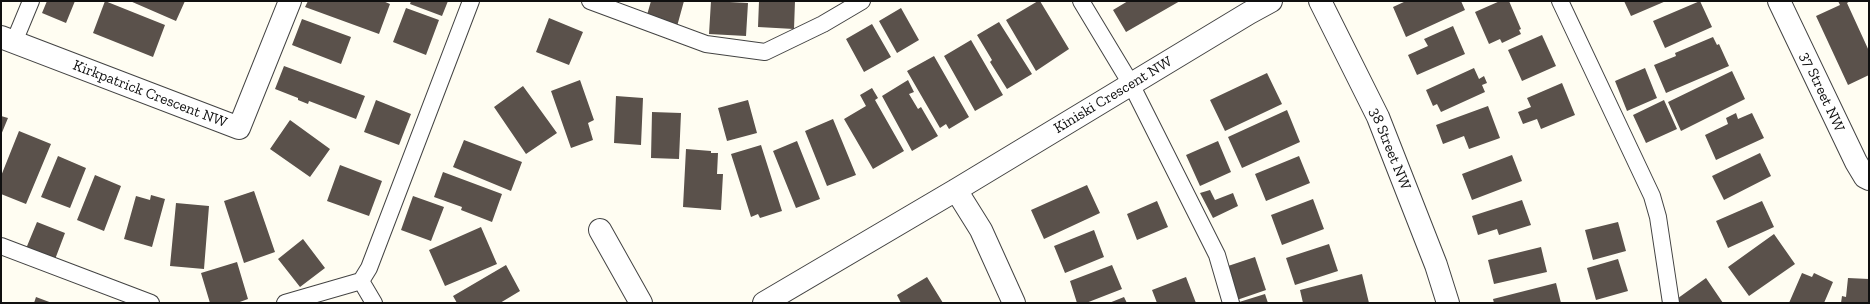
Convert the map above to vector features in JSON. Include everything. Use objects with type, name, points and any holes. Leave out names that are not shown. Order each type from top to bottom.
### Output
[{"type":"street","name":"Kirkpatrick Crescent NW","points":[[7,40],[239,128],[290,1]]},
{"type":"street","name":"Kiniski Crescent NW","points":[[764,303],[1271,1]]},
{"type":"street","name":"38 Street NW","points":[[1320,1],[1378,117],[1436,265],[1448,303]]},
{"type":"street","name":"37 Street NW","points":[[1779,1],[1856,162],[1865,177],[1869,179]]},
{"type":"street","points":[[956,190],[981,230],[1014,303]]},
{"type":"street","points":[[600,230],[641,303]]},
{"type":"lane","points":[[7,40],[31,1]]},
{"type":"lane","points":[[285,303],[361,281],[369,268],[471,1]]},
{"type":"lane","points":[[590,1],[706,44],[765,52],[823,24],[862,1]]},
{"type":"lane","points":[[1081,1],[1131,84],[1216,255],[1231,303]]},
{"type":"lane","points":[[1560,1],[1652,196],[1658,217],[1671,303]]},
{"type":"lane","points":[[1,246],[151,303]]},
{"type":"lane","points":[[361,281],[374,303]]},
{"type":"building","points":[[47,1],[75,1],[66,23],[42,13]]},
{"type":"building","points":[[105,1],[165,25],[153,57],[93,33]]},
{"type":"building","points":[[130,1],[185,1],[176,21]]},
{"type":"building","points":[[308,1],[383,1],[390,4],[379,34],[305,7]]},
{"type":"building","points":[[411,1],[448,1],[442,16],[410,4]]},
{"type":"building","points":[[651,1],[684,1],[676,30],[645,22]]},
{"type":"building","points":[[711,1],[748,3],[746,36],[709,34]]},
{"type":"building","points":[[759,1],[795,1],[794,29],[758,27]]},
{"type":"building","points":[[1040,1],[1069,49],[1036,71],[1006,20]]},
{"type":"building","points":[[1128,1],[1180,1],[1126,32],[1113,10]]},
{"type":"building","points":[[1406,1],[1461,1],[1465,10],[1406,37],[1393,7]]},
{"type":"building","points":[[1500,1],[1509,1],[1521,29],[1519,30],[1521,34],[1502,43],[1500,39],[1489,44],[1475,12]]},
{"type":"building","points":[[1624,1],[1666,1],[1631,16]]},
{"type":"building","points":[[1700,1],[1712,27],[1665,48],[1653,21]]},
{"type":"building","points":[[1838,1],[1850,1],[1847,3],[1869,51],[1869,75],[1848,85],[1816,16],[1840,5]]},
{"type":"building","points":[[406,8],[439,20],[426,55],[393,42]]},
{"type":"building","points":[[901,8],[919,40],[897,53],[879,21]]},
{"type":"building","points":[[549,18],[583,32],[569,65],[536,52]]},
{"type":"building","points":[[302,19],[351,37],[341,64],[292,45]]},
{"type":"building","points":[[999,22],[1032,74],[1007,89],[990,62],[992,60],[977,35]]},
{"type":"building","points":[[872,24],[891,57],[864,72],[846,39]]},
{"type":"building","points":[[1453,26],[1465,54],[1417,75],[1408,55],[1428,46],[1424,39]]},
{"type":"building","points":[[1542,35],[1556,66],[1522,81],[1508,50]]},
{"type":"building","points":[[1713,37],[1717,45],[1719,44],[1729,66],[1666,93],[1654,65],[1676,56],[1675,53]]},
{"type":"building","points":[[971,40],[1003,95],[975,111],[944,56]]},
{"type":"building","points":[[934,56],[969,117],[949,129],[946,124],[940,128],[907,71]]},
{"type":"building","points":[[284,66],[365,96],[356,119],[309,101],[308,104],[298,100],[298,98],[275,89]]},
{"type":"building","points":[[1474,68],[1479,79],[1484,76],[1487,83],[1482,85],[1485,92],[1441,112],[1437,104],[1433,106],[1426,90]]},
{"type":"building","points":[[1645,68],[1657,98],[1627,111],[1615,81]]},
{"type":"building","points":[[1732,71],[1745,99],[1681,131],[1668,102]]},
{"type":"building","points":[[1267,73],[1282,104],[1225,131],[1210,100]]},
{"type":"building","points":[[580,80],[594,120],[588,123],[593,140],[571,148],[551,91]]},
{"type":"building","points":[[908,80],[914,92],[909,94],[918,109],[921,107],[938,136],[912,151],[882,96]]},
{"type":"building","points":[[1562,83],[1575,115],[1541,129],[1537,119],[1523,124],[1518,112],[1531,107],[1527,98]]},
{"type":"building","points":[[523,86],[557,133],[526,154],[494,107]]},
{"type":"building","points":[[872,88],[878,98],[875,100],[904,151],[873,169],[844,119],[866,106],[860,95]]},
{"type":"building","points":[[616,96],[643,98],[641,145],[614,143]]},
{"type":"building","points":[[376,100],[411,114],[399,145],[364,132]]},
{"type":"building","points":[[748,100],[757,133],[727,141],[718,108]]},
{"type":"building","points":[[1664,100],[1677,129],[1646,143],[1633,115]]},
{"type":"building","points":[[1488,106],[1500,138],[1469,149],[1464,136],[1443,144],[1436,125]]},
{"type":"building","points":[[1287,110],[1300,142],[1242,168],[1228,137]]},
{"type":"building","points":[[652,112],[681,113],[679,159],[651,158]]},
{"type":"building","points":[[1736,113],[1738,119],[1752,113],[1764,138],[1716,160],[1705,135],[1728,124],[1726,118]]},
{"type":"building","points":[[1,116],[8,118],[1,135]]},
{"type":"building","points":[[833,119],[856,175],[827,186],[805,131]]},
{"type":"building","points":[[290,120],[330,149],[310,177],[270,149]]},
{"type":"building","points":[[19,131],[51,144],[26,204],[1,194],[1,176]]},
{"type":"building","points":[[464,140],[522,162],[511,191],[453,167]]},
{"type":"building","points":[[797,141],[820,199],[796,208],[773,151]]},
{"type":"building","points":[[1218,141],[1231,172],[1200,186],[1186,155]]},
{"type":"building","points":[[761,145],[782,211],[760,218],[758,214],[751,217],[731,154]]},
{"type":"building","points":[[686,149],[718,153],[717,174],[723,174],[721,210],[683,207]]},
{"type":"building","points":[[1760,153],[1771,176],[1724,200],[1712,176]]},
{"type":"building","points":[[1512,155],[1522,181],[1472,200],[1462,174]]},
{"type":"building","points":[[58,156],[86,168],[70,208],[41,197]]},
{"type":"building","points":[[1299,156],[1310,183],[1266,201],[1255,174]]},
{"type":"building","points":[[340,165],[382,181],[369,216],[327,201]]},
{"type":"building","points":[[443,172],[502,194],[492,222],[461,210],[462,207],[434,197]]},
{"type":"building","points":[[95,175],[121,186],[104,231],[77,220]]},
{"type":"building","points":[[1087,185],[1100,213],[1044,239],[1031,210]]},
{"type":"building","points":[[1210,190],[1215,200],[1233,193],[1238,206],[1213,218],[1200,193]]},
{"type":"building","points":[[254,191],[275,252],[244,263],[224,201]]},
{"type":"building","points":[[151,195],[165,199],[152,247],[124,239],[136,196],[150,200]]},
{"type":"building","points":[[413,196],[444,207],[431,241],[401,230]]},
{"type":"building","points":[[1313,199],[1324,229],[1282,245],[1271,215]]},
{"type":"building","points":[[1522,200],[1531,225],[1499,235],[1497,229],[1478,235],[1472,216]]},
{"type":"building","points":[[1157,201],[1168,227],[1137,240],[1127,214]]},
{"type":"building","points":[[1762,201],[1774,227],[1728,248],[1716,221]]},
{"type":"building","points":[[176,203],[209,206],[204,269],[170,266]]},
{"type":"building","points":[[37,222],[65,233],[54,262],[25,251]]},
{"type":"building","points":[[1618,222],[1626,251],[1593,260],[1585,230]]},
{"type":"building","points":[[481,227],[497,264],[445,286],[429,250]]},
{"type":"building","points":[[1094,230],[1104,257],[1065,273],[1054,246]]},
{"type":"building","points":[[1774,234],[1795,264],[1749,296],[1728,267]]},
{"type":"building","points":[[303,239],[325,268],[300,287],[278,259]]},
{"type":"building","points":[[1329,244],[1338,271],[1295,285],[1286,258]]},
{"type":"building","points":[[1541,247],[1547,272],[1494,284],[1488,260]]},
{"type":"building","points":[[1255,257],[1266,290],[1234,301],[1222,268]]},
{"type":"building","points":[[1618,259],[1628,291],[1596,300],[1587,268]]},
{"type":"building","points":[[237,262],[248,299],[237,303],[210,303],[201,273]]},
{"type":"building","points":[[506,265],[520,291],[500,303],[457,303],[453,296]]},
{"type":"building","points":[[1112,265],[1122,289],[1086,303],[1077,303],[1070,281]]},
{"type":"building","points":[[1802,273],[1812,277],[1814,273],[1833,282],[1824,303],[1789,303]]},
{"type":"building","points":[[1362,274],[1369,303],[1303,303],[1300,290]]},
{"type":"building","points":[[927,277],[943,303],[901,303],[897,295]]},
{"type":"building","points":[[1186,277],[1196,303],[1157,303],[1152,290]]},
{"type":"building","points":[[1706,278],[1723,303],[1676,303],[1674,301]]},
{"type":"building","points":[[1848,278],[1869,279],[1869,303],[1841,303],[1842,296],[1846,297]]},
{"type":"building","points":[[1556,283],[1561,303],[1494,303],[1493,299]]},
{"type":"building","points":[[1265,294],[1268,303],[1236,303]]},
{"type":"building","points":[[36,297],[52,303],[34,303]]},
{"type":"building","points":[[1124,297],[1127,303],[1109,303]]}]
